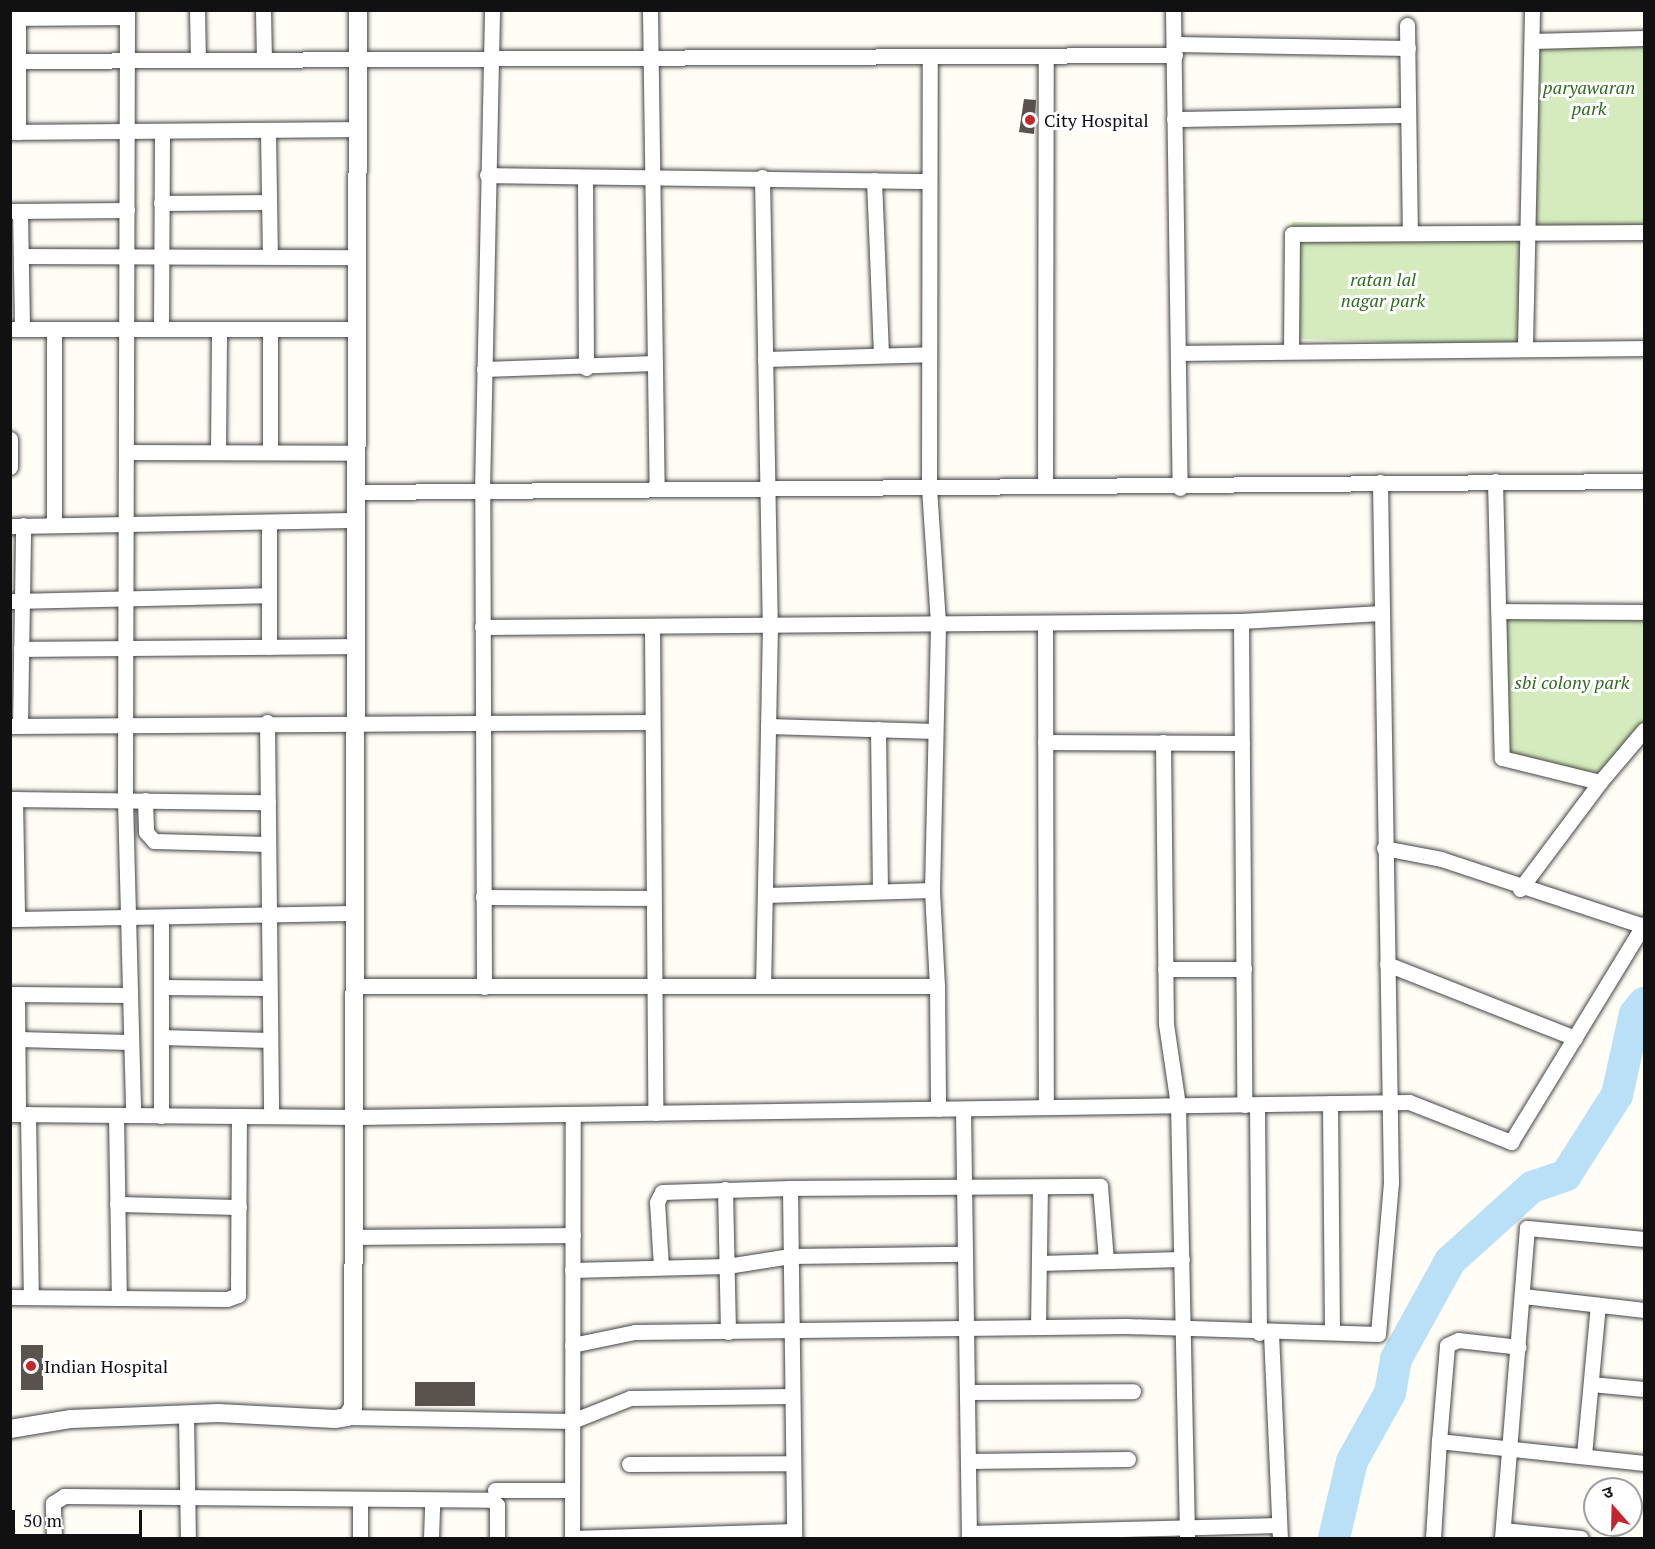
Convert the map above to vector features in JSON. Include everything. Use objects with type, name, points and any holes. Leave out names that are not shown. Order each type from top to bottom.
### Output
[{"type":"street","points":[[197,10],[198,60]]},
{"type":"street","points":[[263,10],[264,60]]},
{"type":"street","points":[[347,1417],[355,1397],[358,10]]},
{"type":"street","points":[[484,987],[482,490],[492,10]]},
{"type":"street","points":[[650,10],[657,489]]},
{"type":"street","points":[[1173,10],[1180,353],[1180,488]]},
{"type":"street","points":[[1525,346],[1531,229],[1532,10]]},
{"type":"street","points":[[133,1115],[126,918],[125,800],[129,329],[126,131],[127,14],[15,16],[17,61],[14,132],[126,131],[162,131],[268,132],[358,129]]},
{"type":"street","points":[[1407,25],[1410,231]]},
{"type":"street","points":[[1532,41],[1644,38]]},
{"type":"street","points":[[17,61],[127,58],[490,62],[650,55],[1046,56],[1175,50],[1407,48]]},
{"type":"street","points":[[930,56],[930,486],[938,623],[932,890],[937,986],[938,1109]]},
{"type":"street","points":[[1045,485],[1046,56]]},
{"type":"street","points":[[1174,119],[1408,115]]},
{"type":"street","points":[[161,329],[162,131]]},
{"type":"street","points":[[268,132],[270,256]]},
{"type":"street","points":[[487,175],[585,177],[652,175],[929,181]]},
{"type":"street","points":[[585,177],[586,368]]},
{"type":"street","points":[[762,177],[770,624],[763,986]]},
{"type":"street","points":[[874,180],[881,356]]},
{"type":"street","points":[[161,203],[269,202]]},
{"type":"street","points":[[127,210],[15,211],[21,256],[16,329],[358,329]]},
{"type":"street","points":[[1291,349],[1292,234],[1531,229],[1644,232]]},
{"type":"street","points":[[21,256],[357,257]]},
{"type":"street","points":[[54,329],[54,525]]},
{"type":"street","points":[[218,452],[219,329]]},
{"type":"street","points":[[270,329],[270,452]]},
{"type":"street","points":[[1180,353],[1525,346],[1644,348]]},
{"type":"street","points":[[765,359],[929,354]]},
{"type":"street","points":[[484,369],[586,368],[655,363]]},
{"type":"street","points":[[10,439],[10,467]]},
{"type":"street","points":[[127,452],[357,453]]},
{"type":"street","points":[[1495,481],[1502,758],[1600,782]]},
{"type":"street","points":[[357,492],[1045,485],[1180,488],[1380,482],[1644,481]]},
{"type":"street","points":[[572,1345],[635,1332],[791,1333],[1038,1327],[1184,1332],[1378,1334],[1391,1183],[1380,482]]},
{"type":"street","points":[[357,520],[17,525],[16,600],[21,650],[15,726],[357,721],[651,722]]},
{"type":"street","points":[[269,522],[269,647]]},
{"type":"street","points":[[16,600],[269,595]]},
{"type":"street","points":[[1499,610],[1644,612]]},
{"type":"street","points":[[482,627],[1241,621],[1381,613]]},
{"type":"street","points":[[963,1109],[969,1536],[1280,1532],[1265,1333],[1244,969],[1241,621]]},
{"type":"street","points":[[1045,623],[1046,1107]]},
{"type":"street","points":[[652,626],[652,986],[655,1113]]},
{"type":"street","points":[[21,650],[357,646]]},
{"type":"street","points":[[267,722],[267,915],[271,1116]]},
{"type":"street","points":[[768,726],[935,731]]},
{"type":"street","points":[[878,729],[880,891]]},
{"type":"street","points":[[1520,889],[1600,782],[1644,730]]},
{"type":"street","points":[[1045,742],[1242,743]]},
{"type":"street","points":[[1163,742],[1166,1024],[1178,1106],[1187,1534]]},
{"type":"street","points":[[268,802],[13,799],[14,919],[357,914]]},
{"type":"street","points":[[145,800],[146,832],[154,841],[268,844]]},
{"type":"street","points":[[19,1114],[356,1117],[1409,1102],[1511,1142],[1644,925],[1520,889],[1441,859],[1384,849]]},
{"type":"street","points":[[765,895],[932,890]]},
{"type":"street","points":[[483,897],[652,898]]},
{"type":"street","points":[[161,917],[161,1116]]},
{"type":"street","points":[[1386,964],[1575,1038]]},
{"type":"street","points":[[1165,969],[1244,969]]},
{"type":"street","points":[[356,987],[937,986]]},
{"type":"street","points":[[161,987],[269,988]]},
{"type":"street","points":[[31,1297],[14,994],[129,994]]},
{"type":"street","points":[[161,1037],[270,1040]]},
{"type":"street","points":[[18,1039],[130,1042]]},
{"type":"street","points":[[1330,1103],[1332,1332]]},
{"type":"street","points":[[573,1114],[572,1538],[794,1535],[790,1188]]},
{"type":"street","points":[[116,1115],[119,1298]]},
{"type":"street","points":[[10,1297],[119,1298],[238,1295],[239,1116]]},
{"type":"street","points":[[661,1267],[658,1196],[668,1190],[790,1188],[1100,1186],[1106,1261]]},
{"type":"street","points":[[1038,1327],[1040,1187]]},
{"type":"street","points":[[724,1189],[728,1332]]},
{"type":"street","points":[[117,1204],[239,1207]]},
{"type":"street","points":[[1580,1538],[1503,1534],[1512,1448],[1527,1228],[1644,1239]]},
{"type":"street","points":[[356,1237],[573,1235]]},
{"type":"street","points":[[572,1270],[727,1266],[790,1256],[965,1254]]},
{"type":"street","points":[[1039,1263],[1182,1259]]},
{"type":"street","points":[[1523,1296],[1644,1310]]},
{"type":"street","points":[[1584,1455],[1598,1305]]},
{"type":"street","points":[[1433,1539],[1447,1345],[1458,1340],[1519,1347]]},
{"type":"street","points":[[1591,1384],[1644,1389]]},
{"type":"street","points":[[967,1392],[1133,1390]]},
{"type":"street","points":[[10,1429],[71,1419],[186,1415],[572,1421],[630,1398],[792,1396]]},
{"type":"street","points":[[186,1415],[188,1539]]},
{"type":"street","points":[[1439,1441],[1644,1463]]},
{"type":"street","points":[[968,1461],[1128,1459]]},
{"type":"street","points":[[629,1464],[793,1462]]},
{"type":"street","points":[[495,1490],[572,1490]]},
{"type":"street","points":[[54,1539],[53,1503],[64,1496],[492,1500],[497,1505],[497,1539]]},
{"type":"street","points":[[360,1500],[360,1539]]},
{"type":"street","points":[[431,1539],[432,1501]]},
{"type":"green space","name":"paryawaran park","points":[[1534,41],[1644,41],[1644,235],[1534,235]]},
{"type":"green space","name":"ratan lal nagar park","points":[[1292,222],[1530,230],[1526,347],[1288,339]]},
{"type":"green space","name":"sbi colony park","points":[[1644,610],[1644,729],[1601,786],[1502,761],[1499,611]]},
{"type":"building","points":[[1024,99],[1036,100],[1034,134],[1019,132]]},
{"type":"building","points":[[21,1345],[43,1345],[43,1390],[21,1390]]},
{"type":"building","points":[[415,1382],[475,1382],[475,1406],[415,1406]]},
{"type":"waterway","points":[[1334,1538],[1352,1461],[1390,1393],[1396,1359],[1450,1261],[1532,1187],[1566,1175],[1617,1095],[1635,1014],[1644,1003]]},
{"type":"place","name":"City Hospital","points":[[1030,120]]},
{"type":"place","name":"Indian Hospital","points":[[31,1366]]}]
